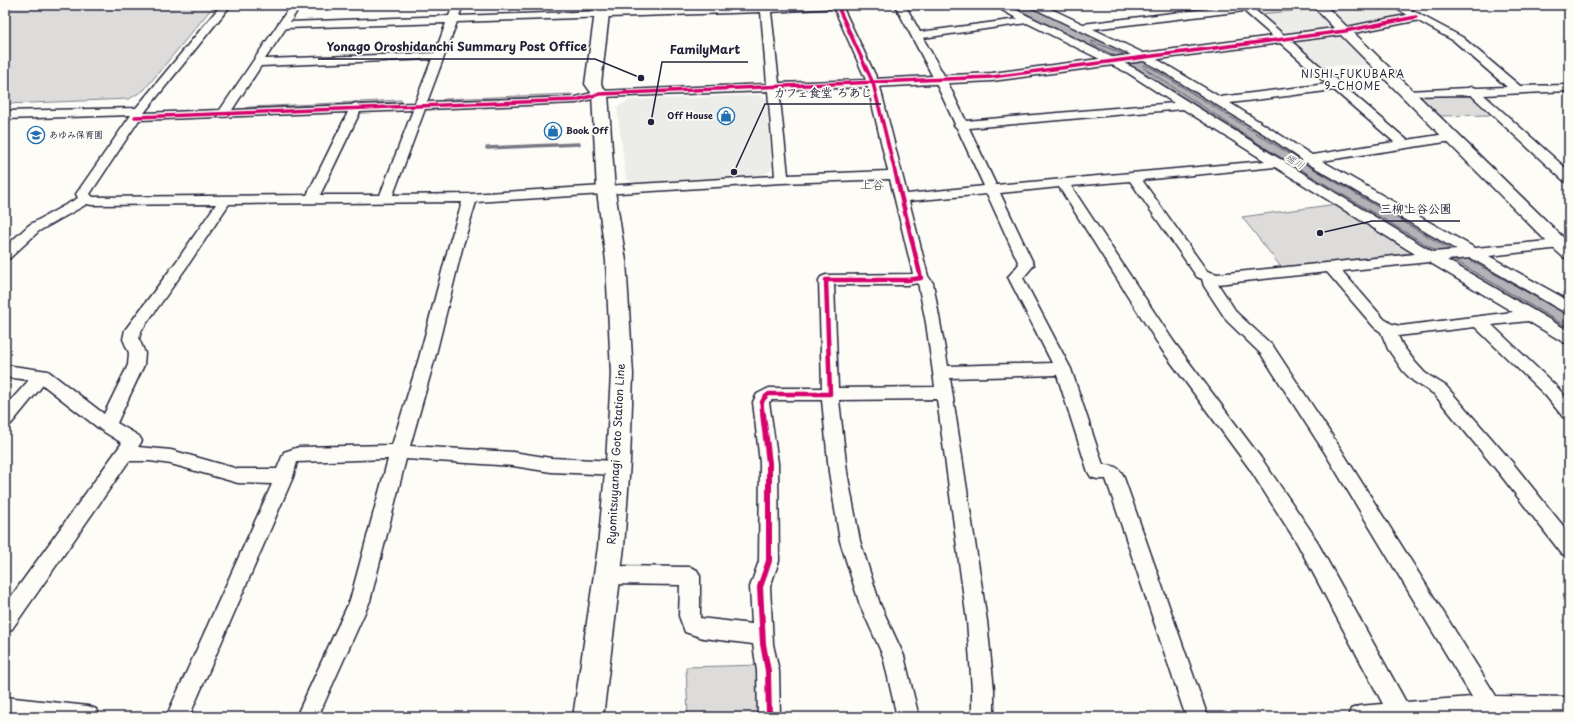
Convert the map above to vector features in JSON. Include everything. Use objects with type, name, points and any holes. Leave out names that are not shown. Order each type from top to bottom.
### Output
[{"type":"main road","name":"Ryomitsuyanagi Goto Station Line","points":[[600,94],[606,84],[614,33],[609,10]]},
{"type":"main road","name":"Ryomitsuyanagi Goto Station Line","points":[[588,717],[608,576],[617,468],[622,374],[616,261],[606,191],[600,94],[593,84],[609,10]]},
{"type":"street","points":[[85,199],[83,194],[139,112],[226,5]]},
{"type":"street","points":[[226,108],[296,5]]},
{"type":"street","points":[[385,199],[458,5]]},
{"type":"street","points":[[283,25],[452,20],[609,10],[766,9],[839,5],[873,83],[902,198],[920,278],[926,283],[942,372],[977,621],[983,690],[983,717]]},
{"type":"street","points":[[900,5],[940,80],[960,125],[1028,265],[1015,277],[1063,369],[1097,472],[1110,472],[1114,475],[1197,717]]},
{"type":"street","points":[[998,5],[1132,70],[1277,163],[1569,338]]},
{"type":"street","points":[[1036,5],[1146,58],[1273,134],[1310,159],[1466,252],[1569,308]]},
{"type":"street","points":[[1318,5],[1565,246]]},
{"type":"street","points":[[1395,5],[1458,39],[1516,89]]},
{"type":"street","points":[[1081,28],[1245,7],[1404,144]]},
{"type":"street","points":[[766,9],[782,179]]},
{"type":"street","points":[[5,115],[139,112],[422,101],[576,100],[600,94],[992,77],[1345,31],[1416,17]]},
{"type":"street","points":[[917,36],[1030,20]]},
{"type":"street","points":[[257,63],[438,56]]},
{"type":"street","points":[[1218,101],[1336,86]]},
{"type":"street","points":[[1408,94],[1472,90],[1569,88]]},
{"type":"street","points":[[1472,90],[1569,178]]},
{"type":"street","points":[[226,108],[356,107],[422,101]]},
{"type":"street","points":[[960,125],[1185,105]]},
{"type":"street","points":[[312,199],[356,107]]},
{"type":"street","points":[[902,198],[1277,163],[1452,137]]},
{"type":"street","points":[[5,255],[34,228],[85,199],[92,201],[470,198],[606,191],[782,179],[896,175]]},
{"type":"street","points":[[1134,177],[1202,274],[1216,279],[1466,252],[1565,246]]},
{"type":"street","points":[[1063,184],[1168,346],[1255,463],[1304,537],[1400,713]]},
{"type":"street","points":[[307,717],[360,601],[399,452],[427,358],[456,245],[470,198]]},
{"type":"street","points":[[107,425],[136,365],[137,353],[131,339],[133,330],[181,265],[226,199]]},
{"type":"street","points":[[1330,267],[1380,323],[1388,329],[1400,331],[1532,315]]},
{"type":"street","points":[[1209,277],[1211,286],[1232,317],[1267,350],[1331,448],[1490,707]]},
{"type":"street","points":[[908,717],[893,656],[870,605],[850,541],[838,472],[830,394],[826,280],[907,280],[920,278]]},
{"type":"street","points":[[1479,322],[1551,392],[1569,412]]},
{"type":"street","points":[[1388,329],[1389,336],[1401,357],[1420,377],[1438,387],[1506,467],[1569,548]]},
{"type":"street","points":[[942,372],[1063,369]]},
{"type":"street","points":[[5,371],[42,375],[107,425],[133,441],[5,622]]},
{"type":"street","points":[[5,419],[42,375]]},
{"type":"street","points":[[769,717],[768,671],[762,635],[760,587],[762,578],[769,564],[769,463],[761,402],[763,398],[769,394],[944,393]]},
{"type":"street","points":[[177,717],[284,477],[290,457],[299,454],[399,452],[513,459],[551,465],[617,468]]},
{"type":"street","points":[[124,454],[150,454],[171,457],[238,476],[284,477]]},
{"type":"street","points":[[608,576],[690,576],[690,619],[693,626],[699,629],[725,630],[762,635]]},
{"type":"street","points":[[1360,717],[1490,707],[1569,708]]},
{"type":"street","points":[[5,708],[83,717]]},
{"type":"shaded area","points":[[61,5],[208,5],[212,8],[144,90],[129,99],[5,104],[5,7]]},
{"type":"shaded area","points":[[1249,5],[1310,5],[1314,9],[1260,14]]},
{"type":"shaded area","points":[[1326,5],[1390,5],[1405,13],[1405,16],[1352,27],[1347,25]]},
{"type":"shaded area","points":[[1315,9],[1332,27],[1330,29],[1287,35],[1281,33],[1260,15]]},
{"type":"shaded area","points":[[1337,37],[1344,38],[1370,65],[1318,66],[1294,45],[1295,42]]},
{"type":"shaded area","points":[[1465,93],[1473,96],[1493,115],[1439,116],[1421,99],[1423,96]]},
{"type":"shaded area","points":[[573,95],[441,101],[444,99]]},
{"type":"shaded area","points":[[759,95],[766,99],[772,169],[764,175],[635,183],[626,179],[617,107],[630,100]]},
{"type":"shaded area","points":[[401,100],[402,102],[245,108],[250,107]]},
{"type":"shaded area","points":[[1337,204],[1413,249],[1413,253],[1281,267],[1242,217]]},
{"type":"shaded area","points":[[763,665],[764,717],[688,717],[686,667]]},
{"type":"water","name":"堀川","points":[[1006,5],[1028,5],[1152,63],[1569,313],[1569,332],[1268,155],[1134,67],[1127,66]]},
{"type":"waterway","points":[[487,148],[579,144]]},
{"type":"cycle path","points":[[769,717],[768,671],[763,644],[760,587],[768,568],[769,561],[769,463],[761,402],[763,398],[769,394],[830,394],[826,280],[907,280],[921,278],[873,83],[837,5]]},
{"type":"cycle path","points":[[135,117],[576,100],[600,94],[992,77],[1345,31],[1416,17]]},
{"type":"place","name":"Yonago Oroshidanchi Summary Post Office","points":[[641,78]]},
{"type":"place","name":"Off House","points":[[726,116]]},
{"type":"place","name":"FamilyMart","points":[[651,122]]},
{"type":"place","name":"Book Off","points":[[553,131]]},
{"type":"place","name":"あゆみ保育園","points":[[36,135]]},
{"type":"place","name":"カフェ食堂 ろあじ","points":[[734,172]]},
{"type":"place","name":"三柳上谷公園","points":[[1320,233]]},
{"type":"district","name":"NISHI-FUKUBARA 9-CHOME","points":[[1353,80]]},
{"type":"district","name":"上谷","points":[[872,185]]}]
